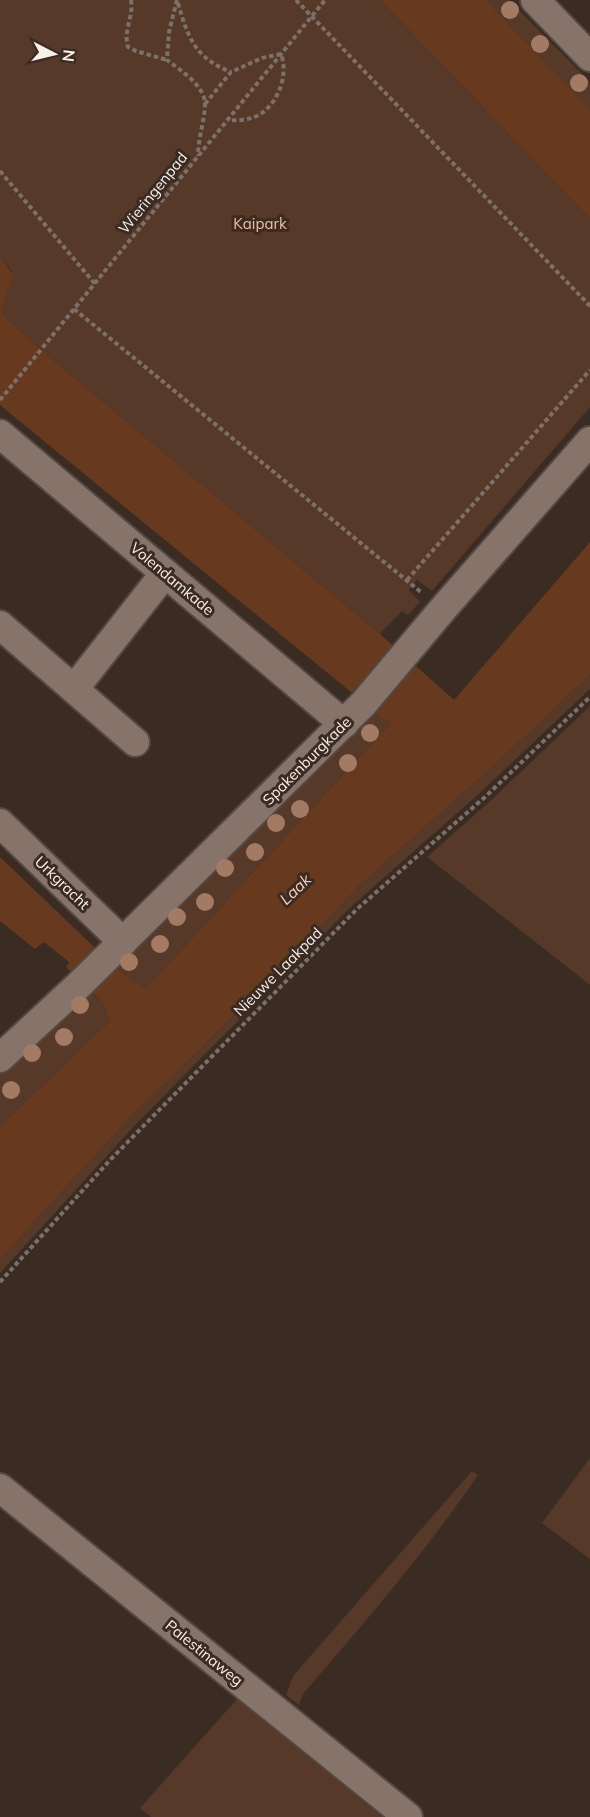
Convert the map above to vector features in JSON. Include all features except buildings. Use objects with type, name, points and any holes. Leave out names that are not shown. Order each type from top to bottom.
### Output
[{"type":"street","points":[[535,0],[590,57]]},
{"type":"street","name":"Volendamkade","points":[[0,434],[344,724]]},
{"type":"street","name":"Spakenburgkade","points":[[3,1051],[79,986],[344,724],[590,441]]},
{"type":"street","points":[[74,689],[165,573]]},
{"type":"street","points":[[0,625],[135,742]]},
{"type":"street","name":"Urkgracht","points":[[0,823],[123,942]]},
{"type":"street","name":"Palestinaweg","points":[[0,1488],[408,1817]]},
{"type":"path","points":[[131,0],[132,8],[127,34],[128,47],[168,60],[200,89],[205,104]]},
{"type":"path","points":[[296,0],[590,306]]},
{"type":"path","name":"Wieringenpad","points":[[0,400],[325,0]]},
{"type":"path","points":[[168,60],[169,32],[177,2]]},
{"type":"path","points":[[177,2],[189,36],[199,53],[211,63],[231,72]]},
{"type":"path","points":[[198,156],[198,141],[205,104],[231,72],[262,58],[281,54],[285,65],[284,76],[278,93],[269,106],[257,116],[238,121],[228,120]]},
{"type":"path","points":[[0,171],[94,284]]},
{"type":"path","points":[[74,309],[442,610]]},
{"type":"path","points":[[407,580],[590,370]]},
{"type":"path","name":"Nieuwe Laakpad","points":[[0,1282],[111,1159],[357,909],[485,797],[590,697]]},
{"type":"green space","name":"Kaipark","points":[[0,0],[380,0],[590,219],[590,407],[432,591],[417,580],[409,590],[420,602],[408,615],[402,611],[380,634],[4,316],[3,299],[12,271],[0,257]]},
{"type":"green space","points":[[484,0],[509,0],[590,82],[590,109]]},
{"type":"green space","points":[[590,675],[590,689],[481,792],[353,905],[136,1124],[0,1273],[0,1259],[124,1124],[362,883],[500,760]]},
{"type":"green space","points":[[590,706],[590,985],[427,857]]},
{"type":"green space","points":[[372,708],[390,724],[146,988],[128,978],[114,966]]},
{"type":"green space","points":[[88,989],[102,1002],[110,1021],[0,1126],[0,1074]]},
{"type":"green space","points":[[590,1458],[590,1559],[542,1523]]},
{"type":"green space","points":[[472,1471],[478,1475],[458,1504],[394,1587],[303,1694],[299,1705],[286,1695],[293,1676]]},
{"type":"green space","points":[[237,1699],[385,1817],[151,1817],[140,1808]]},
{"type":"water","points":[[380,0],[485,0],[590,109],[590,219]]},
{"type":"water","name":"Laak","points":[[0,257],[14,275],[4,300],[4,316],[380,634],[454,700],[590,542],[590,675],[500,760],[362,883],[124,1124],[0,1259],[0,1126],[110,1021],[102,1002],[66,967],[69,962],[44,942],[35,949],[0,921],[0,857],[114,966],[128,978],[146,988],[390,724],[0,405]]}]
